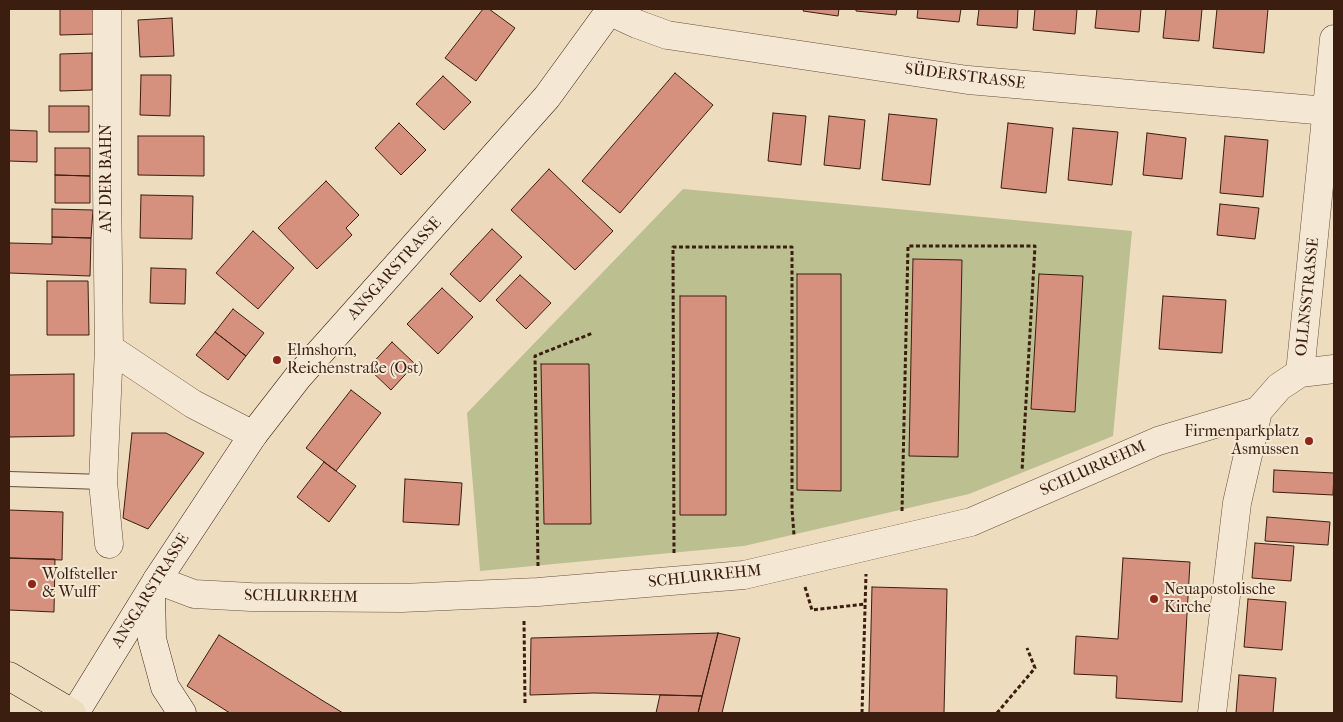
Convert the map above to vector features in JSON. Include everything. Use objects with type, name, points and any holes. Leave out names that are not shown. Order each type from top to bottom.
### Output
[{"type":"main road","points":[[9,676],[74,713]]},
{"type":"street","name":"AN DER BAHN","points":[[107,9],[109,348],[104,482],[109,544]]},
{"type":"street","name":"SÜDERSTRASSE","points":[[610,10],[637,24],[667,35],[968,80],[1327,111]]},
{"type":"street","name":"ANSGARSTRASSE","points":[[74,713],[154,585],[253,435],[298,377],[547,97],[610,10]]},
{"type":"street","name":"OLLNSSTRASSE","points":[[1212,713],[1237,502],[1258,411],[1279,388],[1300,373],[1329,158],[1327,111],[1334,39]]},
{"type":"street","points":[[109,348],[193,404],[253,435]]},
{"type":"street","points":[[1300,373],[1334,369]]},
{"type":"street","name":"SCHLURREHM","points":[[154,585],[194,594],[251,597],[402,598],[531,592],[744,575],[971,522],[1158,441],[1258,411]]},
{"type":"street","points":[[154,585],[152,638],[165,687],[182,713]]},
{"type":"lane","points":[[9,479],[104,482]]},
{"type":"path","points":[[902,539],[908,246],[1034,246],[1021,501]]},
{"type":"path","points":[[674,581],[673,247],[792,247],[792,509],[797,563],[812,610],[865,604],[862,713]]},
{"type":"path","points":[[525,704],[531,592],[535,356],[593,333]]},
{"type":"path","points":[[997,713],[1035,668],[1027,648]]},
{"type":"green space","points":[[683,189],[1132,231],[1113,436],[969,494],[744,546],[480,571],[467,413]]},
{"type":"building","points":[[60,9],[94,9],[95,34],[60,35]]},
{"type":"building","points":[[483,9],[489,9],[515,28],[476,81],[445,58]]},
{"type":"building","points":[[804,9],[839,9],[838,16],[803,11]]},
{"type":"building","points":[[856,9],[897,9],[896,15],[856,11]]},
{"type":"building","points":[[918,9],[961,9],[959,22],[917,18]]},
{"type":"building","points":[[979,9],[1018,9],[1017,28],[977,25]]},
{"type":"building","points":[[1035,9],[1077,9],[1075,34],[1033,30]]},
{"type":"building","points":[[1097,9],[1141,9],[1139,32],[1095,28]]},
{"type":"building","points":[[1166,9],[1202,9],[1199,41],[1163,38]]},
{"type":"building","points":[[1217,9],[1268,9],[1264,53],[1213,48]]},
{"type":"building","points":[[172,18],[174,56],[140,57],[138,20]]},
{"type":"building","points":[[92,53],[92,90],[60,91],[60,54]]},
{"type":"building","points":[[675,73],[713,105],[620,213],[582,181]]},
{"type":"building","points":[[141,75],[171,75],[170,116],[140,115]]},
{"type":"building","points":[[443,76],[471,102],[444,130],[416,104]]},
{"type":"building","points":[[49,106],[89,106],[89,132],[49,132]]},
{"type":"building","points":[[773,113],[806,116],[801,165],[768,161]]},
{"type":"building","points":[[889,114],[937,119],[930,185],[882,180]]},
{"type":"building","points":[[829,116],[865,120],[860,169],[824,165]]},
{"type":"building","points":[[399,123],[426,150],[401,175],[375,148]]},
{"type":"building","points":[[1008,123],[1053,128],[1046,193],[1001,188]]},
{"type":"building","points":[[1073,128],[1118,132],[1112,185],[1068,180]]},
{"type":"building","points":[[9,130],[37,131],[37,162],[9,161]]},
{"type":"building","points":[[1147,133],[1186,138],[1182,179],[1143,175]]},
{"type":"building","points":[[138,136],[204,136],[204,176],[138,175]]},
{"type":"building","points":[[1225,136],[1268,140],[1263,197],[1220,193]]},
{"type":"building","points":[[55,148],[90,148],[90,176],[55,175]]},
{"type":"building","points":[[549,169],[613,231],[575,270],[511,210]]},
{"type":"building","points":[[55,175],[90,176],[90,203],[55,203]]},
{"type":"building","points":[[326,181],[359,215],[346,228],[352,235],[317,269],[278,228]]},
{"type":"building","points":[[141,195],[193,196],[192,239],[140,238]]},
{"type":"building","points":[[1220,204],[1259,208],[1255,239],[1217,235]]},
{"type":"building","points":[[52,209],[93,210],[91,238],[52,237]]},
{"type":"building","points":[[492,229],[522,257],[480,302],[450,274]]},
{"type":"building","points":[[253,231],[294,268],[258,309],[216,273]]},
{"type":"building","points":[[52,237],[91,238],[90,276],[9,273],[9,243],[52,244]]},
{"type":"building","points":[[913,259],[962,260],[958,457],[909,456]]},
{"type":"building","points":[[151,268],[186,269],[185,304],[150,303]]},
{"type":"building","points":[[797,274],[841,274],[841,491],[797,490]]},
{"type":"building","points":[[1039,274],[1083,276],[1075,412],[1031,409]]},
{"type":"building","points":[[520,275],[551,303],[526,329],[496,300]]},
{"type":"building","points":[[47,281],[88,281],[89,335],[47,335]]},
{"type":"building","points":[[442,288],[473,317],[438,354],[407,324]]},
{"type":"building","points":[[680,296],[726,296],[726,515],[680,515]]},
{"type":"building","points":[[1163,296],[1226,300],[1222,353],[1159,349]]},
{"type":"building","points":[[233,309],[264,333],[246,356],[215,332]]},
{"type":"building","points":[[215,332],[246,356],[228,380],[196,355]]},
{"type":"building","points":[[392,342],[415,364],[391,390],[368,368]]},
{"type":"building","points":[[541,364],[589,364],[591,524],[544,524]]},
{"type":"building","points":[[74,374],[74,436],[9,437],[9,375]]},
{"type":"building","points":[[351,390],[381,413],[336,471],[306,448]]},
{"type":"building","points":[[132,433],[166,433],[204,453],[148,529],[123,518]]},
{"type":"building","points":[[324,462],[356,486],[329,522],[297,497]]},
{"type":"building","points":[[1274,470],[1334,473],[1333,495],[1273,492]]},
{"type":"building","points":[[405,479],[462,483],[459,525],[403,522]]},
{"type":"building","points":[[9,510],[63,512],[62,560],[9,558]]},
{"type":"building","points":[[1267,517],[1330,522],[1328,545],[1265,541]]},
{"type":"building","points":[[1255,543],[1294,546],[1291,581],[1252,578]]},
{"type":"building","name":"Wolfsteller & Wulff","points":[[9,558],[55,559],[54,612],[9,610]]},
{"type":"building","name":"Neuapostolische Kirche","points":[[1123,558],[1190,562],[1182,702],[1116,698],[1117,676],[1074,674],[1076,636],[1118,639]]},
{"type":"building","points":[[872,587],[947,589],[944,713],[869,713]]},
{"type":"building","points":[[1248,599],[1286,602],[1282,650],[1244,647]]},
{"type":"building","points":[[718,633],[702,696],[594,693],[530,695],[531,638]]},
{"type":"building","points":[[718,633],[740,638],[722,713],[698,713]]},
{"type":"building","points":[[219,635],[343,713],[230,713],[187,686]]},
{"type":"building","points":[[1239,675],[1276,678],[1273,713],[1236,713]]},
{"type":"building","points":[[660,695],[702,696],[698,713],[656,713]]},
{"type":"place","name":"Elmshorn, Reichenstraße (Ost)","points":[[277,360]]},
{"type":"place","name":"Firmenparkplatz Asmussen","points":[[1309,441]]},
{"type":"place","name":"Wolfsteller & Wulff","points":[[32,584]]},
{"type":"place","name":"Neuapostolische Kirche","points":[[1154,599]]}]
